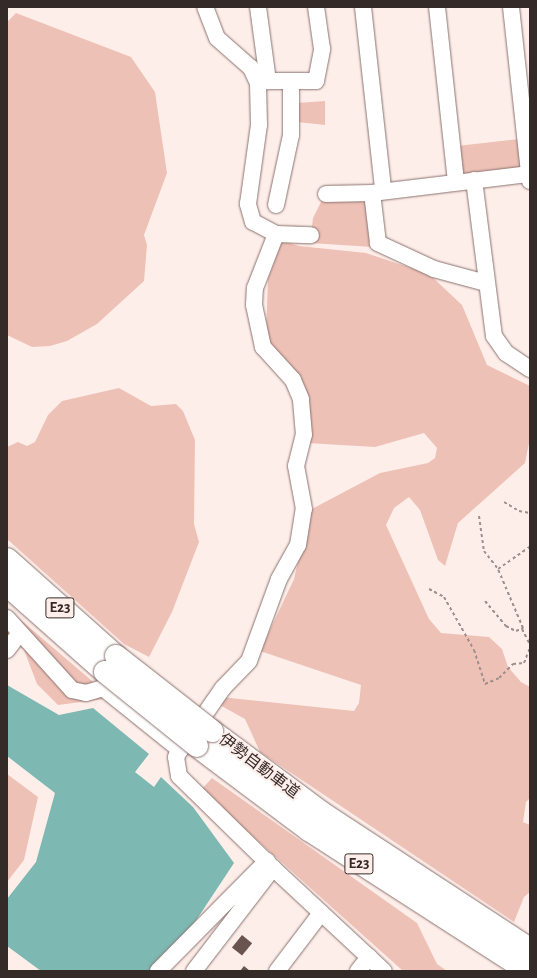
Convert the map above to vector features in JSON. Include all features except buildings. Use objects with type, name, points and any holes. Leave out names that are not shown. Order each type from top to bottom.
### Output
[{"type":"highway","name":"伊勢自動車道","points":[[7,559],[110,664],[196,742],[309,830],[528,971]]},
{"type":"highway","name":"伊勢自動車道","points":[[7,585],[110,664]]},
{"type":"highway","name":"伊勢自動車道","points":[[196,742],[322,813],[530,948]]},
{"type":"street","points":[[205,7],[217,38],[256,74],[259,126],[248,204],[253,222],[276,234],[311,235]]},
{"type":"street","points":[[258,7],[268,81],[316,81],[322,49],[316,7]]},
{"type":"street","points":[[363,7],[378,191],[378,243],[434,269],[486,283]]},
{"type":"street","points":[[437,7],[456,182]]},
{"type":"street","points":[[326,194],[378,191],[474,180],[530,177],[511,7]]},
{"type":"street","points":[[276,205],[292,135],[291,81]]},
{"type":"street","points":[[474,180],[494,336],[506,353],[530,369]]},
{"type":"street","points":[[276,234],[253,300],[263,347],[293,380],[301,399],[304,435],[296,460],[304,502],[302,530],[298,545],[279,579],[249,661],[223,688],[196,742],[176,757],[179,776],[270,865],[384,971]]},
{"type":"street","points":[[7,618],[72,690],[86,693],[102,688],[196,742]]},
{"type":"street","points":[[7,650],[20,633]]},
{"type":"street","points":[[158,971],[270,865]]},
{"type":"street","points":[[194,971],[270,865]]},
{"type":"street","points":[[277,971],[321,913]]},
{"type":"street","points":[[358,971],[369,957]]},
{"type":"path","points":[[504,502],[519,511],[530,513]]},
{"type":"path","points":[[429,589],[444,597],[474,650],[485,684],[499,678],[513,664],[524,662],[530,646],[522,629],[523,623],[498,569],[484,551],[479,516]]},
{"type":"path","points":[[498,569],[530,547]]},
{"type":"path","points":[[485,601],[506,626],[516,631],[522,629]]},
{"type":"shaded area","points":[[16,13],[131,57],[155,92],[167,173],[144,235],[147,245],[144,281],[97,324],[67,341],[50,346],[32,347],[7,335],[7,22]]},
{"type":"shaded area","points":[[325,101],[325,125],[297,122],[297,103]]},
{"type":"shaded area","points":[[519,139],[523,166],[520,170],[464,176],[460,171],[457,146]]},
{"type":"shaded area","points":[[322,200],[368,201],[373,247],[310,243],[313,218]]},
{"type":"shaded area","points":[[282,241],[299,246],[366,253],[429,274],[462,305],[487,365],[530,386],[530,438],[525,463],[458,523],[445,566],[438,560],[420,510],[409,497],[394,508],[386,525],[429,619],[441,633],[489,637],[502,649],[508,667],[521,682],[530,687],[530,798],[526,802],[523,822],[530,825],[530,892],[524,897],[514,922],[260,752],[245,719],[218,704],[221,697],[354,711],[359,703],[361,685],[260,651],[294,579],[310,510],[380,473],[428,463],[435,458],[437,448],[424,433],[375,447],[307,443],[306,410],[272,353],[266,335],[268,279]]},
{"type":"shaded area","points":[[119,388],[151,406],[176,404],[183,411],[195,440],[194,524],[199,542],[172,612],[149,657],[124,644],[7,539],[7,447],[18,442],[27,446],[35,442],[48,415],[62,401]]},
{"type":"shaded area","points":[[7,608],[112,698],[58,705],[37,684],[24,650],[7,634]]},
{"type":"shaded area","points":[[7,774],[38,797],[24,860],[7,882]]},
{"type":"shaded area","points":[[212,778],[417,923],[437,964],[447,971],[403,971],[201,790]]},
{"type":"water","points":[[7,685],[59,715],[93,708],[149,754],[135,772],[154,787],[161,777],[193,807],[234,863],[197,919],[155,971],[41,971],[7,946],[7,899],[36,862],[55,793],[7,756]]}]
